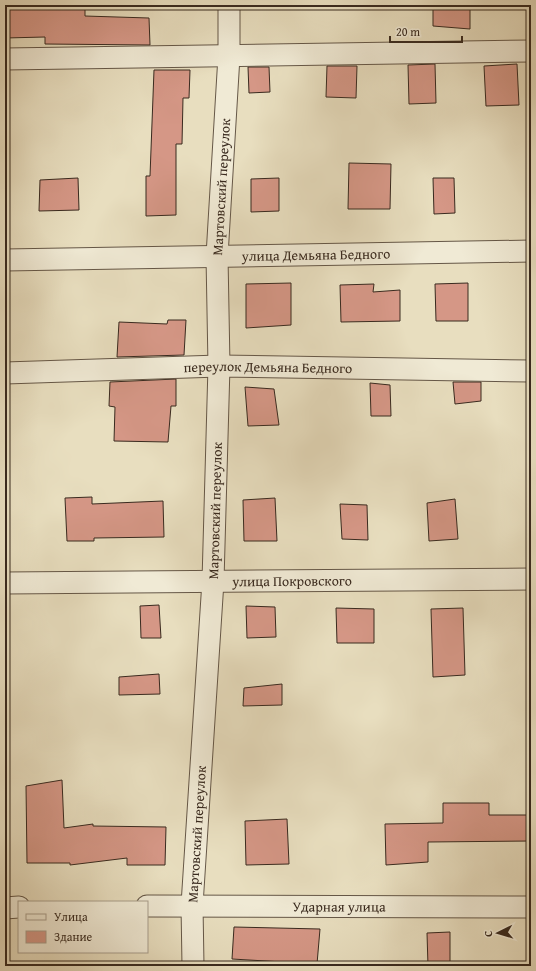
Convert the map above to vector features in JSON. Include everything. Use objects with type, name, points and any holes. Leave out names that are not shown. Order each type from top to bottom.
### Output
[{"type":"street","name":"Мартовский переулок","points":[[193,966],[192,905],[213,581],[219,366],[217,256],[229,56],[229,5]]},
{"type":"street","points":[[5,59],[531,51]]},
{"type":"street","name":"улица Демьяна Бедного","points":[[5,260],[531,251]]},
{"type":"street","name":"переулок Демьяна Бедного","points":[[5,373],[219,366],[531,371]]},
{"type":"street","name":"улица Покровского","points":[[5,583],[531,579]]},
{"type":"street","name":"Ударная улица","points":[[148,906],[531,907]]},
{"type":"street","points":[[5,908],[18,907]]},
{"type":"building","points":[[5,5],[85,5],[85,16],[149,18],[150,45],[45,44],[45,37],[5,38]]},
{"type":"building","points":[[433,5],[470,5],[470,29],[433,26]]},
{"type":"building","points":[[435,64],[436,103],[409,104],[408,65]]},
{"type":"building","points":[[517,64],[519,105],[486,106],[484,66]]},
{"type":"building","points":[[327,66],[357,66],[356,98],[326,97]]},
{"type":"building","points":[[248,67],[269,67],[270,92],[249,93]]},
{"type":"building","points":[[154,70],[190,70],[189,98],[183,98],[182,144],[176,144],[176,215],[146,216],[146,176],[150,176]]},
{"type":"building","points":[[349,163],[391,164],[390,209],[348,209]]},
{"type":"building","points":[[78,178],[79,210],[39,211],[40,180]]},
{"type":"building","points":[[279,178],[279,211],[251,212],[251,179]]},
{"type":"building","points":[[433,178],[454,178],[455,213],[434,214]]},
{"type":"building","points":[[291,283],[291,325],[246,328],[246,284]]},
{"type":"building","points":[[468,283],[468,321],[436,321],[435,284]]},
{"type":"building","points":[[374,284],[373,292],[400,290],[400,321],[341,322],[340,285]]},
{"type":"building","points":[[168,320],[186,320],[184,355],[117,357],[119,322],[167,324]]},
{"type":"building","points":[[176,379],[176,406],[171,406],[168,442],[114,441],[115,407],[109,406],[110,382]]},
{"type":"building","points":[[453,382],[481,382],[481,401],[455,404]]},
{"type":"building","points":[[370,383],[390,385],[391,416],[371,416]]},
{"type":"building","points":[[245,387],[274,389],[279,425],[248,426]]},
{"type":"building","points":[[92,497],[92,504],[163,501],[164,537],[94,538],[94,541],[67,541],[65,498]]},
{"type":"building","points":[[275,498],[277,541],[244,541],[243,500]]},
{"type":"building","points":[[455,499],[458,539],[429,541],[427,503]]},
{"type":"building","points":[[340,504],[367,505],[368,540],[342,539]]},
{"type":"building","points":[[159,605],[161,638],[141,638],[140,606]]},
{"type":"building","points":[[246,606],[275,607],[276,637],[247,638]]},
{"type":"building","points":[[336,608],[374,609],[374,643],[337,643]]},
{"type":"building","points":[[463,608],[465,675],[433,677],[431,609]]},
{"type":"building","points":[[159,674],[160,694],[119,695],[119,677]]},
{"type":"building","points":[[282,684],[282,705],[243,706],[244,688]]},
{"type":"building","points":[[62,780],[64,828],[93,824],[93,826],[166,827],[165,865],[127,865],[127,858],[70,865],[70,863],[27,863],[26,786]]},
{"type":"building","points":[[443,803],[489,803],[489,815],[531,815],[531,841],[428,842],[428,862],[386,865],[385,824],[443,823]]},
{"type":"building","points":[[287,819],[289,864],[246,865],[245,821]]},
{"type":"building","points":[[234,927],[320,929],[317,964],[232,959]]},
{"type":"building","points":[[450,932],[450,966],[428,966],[427,933]]}]
